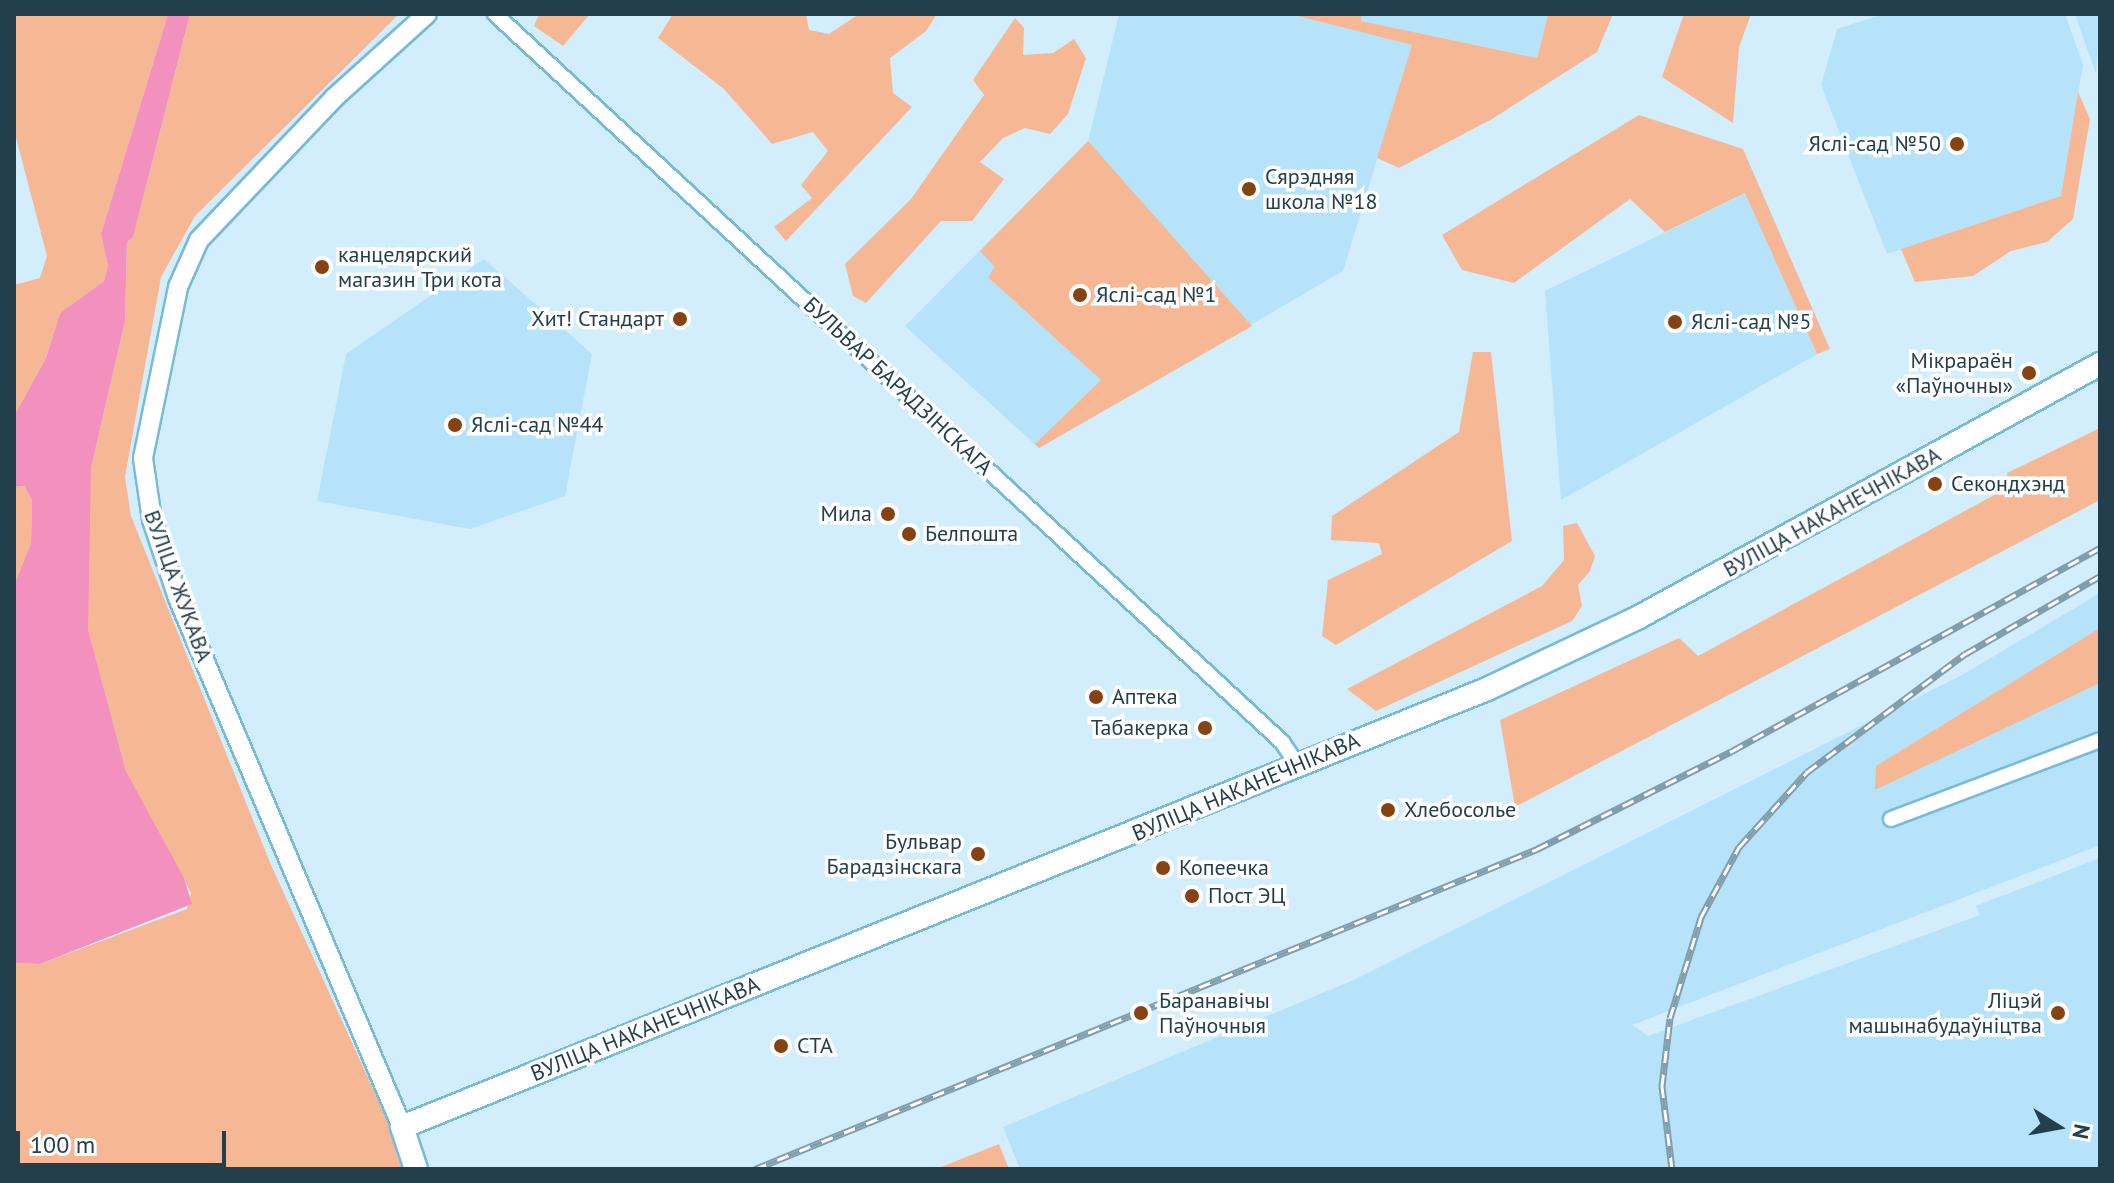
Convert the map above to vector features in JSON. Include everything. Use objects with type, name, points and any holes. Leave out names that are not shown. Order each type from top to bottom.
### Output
[{"type":"main road","name":"ВУЛІЦА НАКАНЕЧНІКАВА","points":[[402,1127],[1123,838],[1296,763],[1487,689],[1639,617],[2100,364]]},
{"type":"main road","points":[[402,1127],[416,1169]]},
{"type":"street","name":"ВУЛІЦА ЖУКАВА","points":[[402,1127],[178,598],[152,520],[143,458],[178,287],[199,240],[334,98],[427,14]]},
{"type":"street","name":"БУЛЬВАР БАРАДЗІНСКАГА","points":[[495,14],[1276,737],[1296,763]]},
{"type":"street","points":[[1891,819],[2100,740]]},
{"type":"shaded area","points":[[14,14],[168,14],[101,234],[108,266],[104,281],[60,313],[46,358],[14,416],[14,285],[40,278],[47,256],[14,130]]},
{"type":"shaded area","points":[[168,14],[190,14],[133,237],[127,242],[125,321],[91,468],[88,630],[126,771],[184,878],[192,904],[40,964],[14,963],[14,585],[31,543],[32,500],[24,486],[14,487],[14,416],[46,358],[60,313],[104,281],[108,266],[101,234]]},
{"type":"shaded area","points":[[190,14],[399,14],[195,216],[161,277],[125,477],[131,516],[271,865],[395,1137],[404,1169],[14,1169],[14,963],[40,964],[187,909],[191,893],[126,771],[88,631],[86,538],[91,468],[125,321],[127,242],[133,236]]},
{"type":"shaded area","points":[[539,14],[590,14],[563,46],[534,26]]},
{"type":"shaded area","points":[[673,14],[806,14],[809,30],[829,34],[859,14],[937,14],[926,31],[890,58],[893,93],[912,107],[786,241],[774,227],[812,198],[801,185],[828,151],[813,132],[772,144],[724,89],[658,38]]},
{"type":"shaded area","points":[[1119,14],[1291,14],[1412,45],[1343,271],[1039,448],[905,326],[1088,142]]},
{"type":"shaded area","points":[[1290,14],[1362,14],[1361,21],[1537,58],[1548,14],[1613,14],[1597,52],[1492,119],[1399,168],[1377,158],[1412,45]]},
{"type":"shaded area","points":[[1362,14],[1548,14],[1537,58],[1360,21]]},
{"type":"shaded area","points":[[1684,14],[1751,14],[1739,47],[1733,123],[1662,77]]},
{"type":"shaded area","name":"Яслі-сад №50","points":[[1884,14],[2065,14],[2083,65],[2061,196],[1887,254],[1821,85],[1837,29]]},
{"type":"shaded area","points":[[2075,14],[2100,14],[2096,74]]},
{"type":"shaded area","points":[[1015,18],[1024,28],[1023,55],[1053,53],[1074,39],[1086,58],[1068,114],[1050,134],[1025,128],[1003,138],[980,162],[1004,179],[972,221],[941,221],[866,303],[853,296],[845,264],[911,199],[984,95],[973,80]]},
{"type":"shaded area","points":[[2078,92],[2090,119],[2073,219],[2047,242],[2011,251],[1973,276],[1915,282],[1901,249],[2061,196]]},
{"type":"shaded area","points":[[1639,115],[1743,149],[1830,349],[1817,354],[1745,193],[1665,232],[1630,199],[1514,283],[1462,270],[1442,235]]},
{"type":"shaded area","name":"Яслі-сад №1","points":[[1088,141],[1252,326],[1039,448],[1035,444],[1101,380],[988,277],[995,267],[980,251]]},
{"type":"shaded area","name":"Яслі-сад №5","points":[[1746,193],[1817,354],[1561,500],[1545,291]]},
{"type":"shaded area","name":"Яслі-сад №44","points":[[484,259],[592,354],[565,496],[470,529],[317,501],[346,354]]},
{"type":"shaded area","points":[[1473,352],[1491,352],[1512,541],[1336,645],[1322,636],[1328,580],[1382,554],[1379,543],[1331,540],[1332,516],[1459,432]]},
{"type":"shaded area","points":[[2100,428],[2100,500],[1515,807],[1500,720],[1679,638],[1698,656],[2009,487],[2007,473]]},
{"type":"shaded area","points":[[24,486],[32,500],[31,543],[14,585],[14,487]]},
{"type":"shaded area","points":[[1577,523],[1595,556],[1590,571],[1578,585],[1582,606],[1572,621],[1376,711],[1347,689],[1542,586],[1564,560],[1563,526]]},
{"type":"shaded area","points":[[2100,593],[2100,845],[1632,1025],[1648,1036],[1980,915],[1976,906],[2100,858],[2100,1169],[1020,1169],[1003,1127],[1356,979],[1962,675]]},
{"type":"shaded area","points":[[2100,628],[2100,683],[1875,790],[1876,766]]},
{"type":"shaded area","points":[[999,1144],[1009,1169],[936,1169]]},
{"type":"railway","points":[[755,1169],[1537,849],[1732,751],[2100,548]]},
{"type":"railway","points":[[1672,1169],[1662,1086],[1670,1018],[1701,917],[1739,847],[1807,772],[1965,654],[2100,576]]},
{"type":"place","name":"Яслі-сад №50","points":[[1957,144]]},
{"type":"place","name":"Сярэдняя школа №18","points":[[1249,189]]},
{"type":"place","name":"канцелярский магазин Три кота","points":[[322,267]]},
{"type":"place","name":"Яслі-сад №1","points":[[1080,295]]},
{"type":"place","name":"Хит! Стандарт","points":[[680,319]]},
{"type":"place","name":"Яслі-сад №5","points":[[1675,322]]},
{"type":"place","name":"Мікрараён «Паўночны»","points":[[2029,373]]},
{"type":"place","name":"Яслі-сад №44","points":[[455,425]]},
{"type":"place","name":"Секондхэнд","points":[[1935,484]]},
{"type":"place","name":"Мила","points":[[888,514]]},
{"type":"place","name":"Белпошта","points":[[909,534]]},
{"type":"place","name":"Аптека","points":[[1096,697]]},
{"type":"place","name":"Табакерка","points":[[1205,728]]},
{"type":"place","name":"Хлебосолье","points":[[1388,810]]},
{"type":"place","name":"Бульвар Барадзінскага","points":[[978,854]]},
{"type":"place","name":"Копеечка","points":[[1163,868]]},
{"type":"place","name":"Пост ЭЦ","points":[[1192,896]]},
{"type":"place","name":"Баранавічы Паўночныя","points":[[1141,1013]]},
{"type":"place","name":"Ліцэй машынабудаўніцтва","points":[[2058,1013]]},
{"type":"place","name":"СТА","points":[[781,1046]]}]
